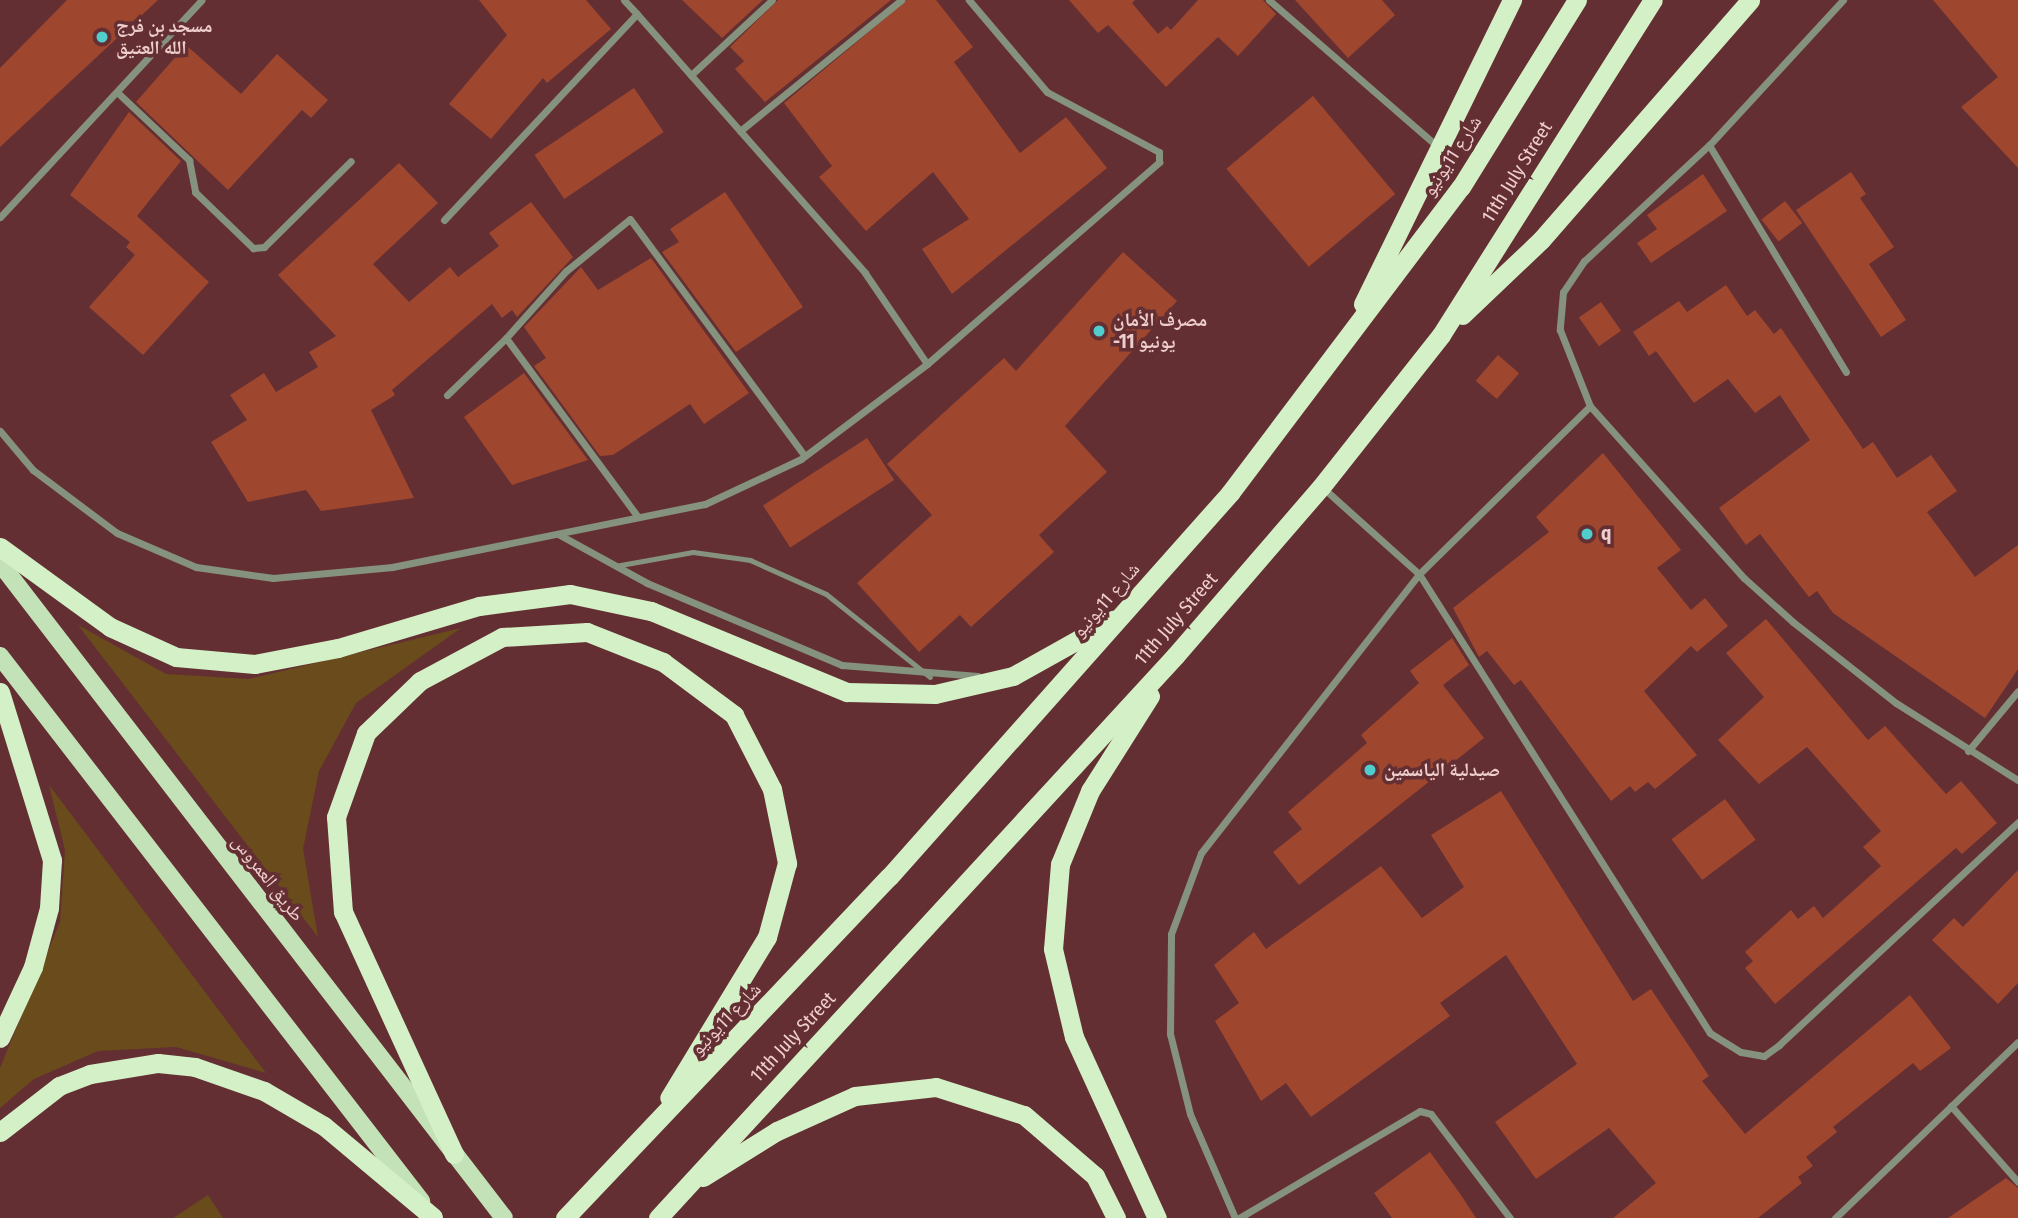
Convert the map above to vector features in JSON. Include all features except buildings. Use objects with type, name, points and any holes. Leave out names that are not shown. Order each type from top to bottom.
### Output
[{"type":"highway","points":[[1336,356],[1442,150],[1512,0]]},
{"type":"highway","name":"شارع 11يونيو","points":[[565,1218],[760,1017],[1126,613],[1336,356],[1461,187],[1577,0]]},
{"type":"highway","name":"11th July Street","points":[[660,1216],[1175,656],[1321,487],[1441,335],[1653,0]]},
{"type":"highway","points":[[1441,335],[1541,240],[1750,0]]},
{"type":"highway","points":[[0,547],[110,627],[176,657],[255,664],[338,648],[479,606],[570,594],[651,611],[847,692],[935,694],[1013,676],[1126,613]]},
{"type":"highway","points":[[454,1154],[343,912],[336,817],[366,733],[420,681],[502,637],[587,632],[663,662],[734,715],[772,789],[787,863],[767,937],[650,1128]]},
{"type":"highway","points":[[1157,1218],[1074,1037],[1053,949],[1060,864],[1070,839],[1090,791],[1175,656]]},
{"type":"highway","points":[[0,692],[52,860],[49,908],[33,967],[0,1038]]},
{"type":"highway","points":[[0,1132],[59,1086],[90,1074],[158,1063],[195,1068],[264,1091],[324,1126],[434,1217]]},
{"type":"highway","points":[[682,1191],[777,1131],[855,1096],[936,1087],[1024,1115],[1095,1176],[1116,1218]]},
{"type":"main road","name":"طريق العمروس","points":[[0,563],[504,1218]]},
{"type":"main road","points":[[0,656],[434,1217]]},
{"type":"street","points":[[0,216],[118,93],[202,0]]},
{"type":"street","points":[[624,0],[865,273],[927,364]]},
{"type":"street","points":[[691,75],[772,0]]},
{"type":"street","points":[[740,131],[901,0]]},
{"type":"street","points":[[0,431],[33,470],[117,533],[196,567],[273,578],[392,567],[705,504],[803,454],[927,364],[1159,162],[1159,152],[1047,92],[969,0]]},
{"type":"street","points":[[1269,0],[1442,150]]},
{"type":"street","points":[[1843,0],[1709,145],[1584,261],[1563,292],[1560,330],[1566,359],[1590,406],[1744,578],[1896,703],[2018,780]]},
{"type":"street","points":[[443,220],[637,15]]},
{"type":"street","points":[[118,93],[189,160],[195,192],[253,248],[264,247],[351,161]]},
{"type":"street","points":[[1709,145],[1846,372]]},
{"type":"street","points":[[447,395],[506,338],[566,271],[630,219],[803,454]]},
{"type":"street","points":[[506,338],[637,516]]},
{"type":"street","points":[[1510,1218],[1431,1114],[1420,1111],[1237,1218],[1190,1114],[1170,1034],[1171,934],[1201,853],[1419,574],[1590,406]]},
{"type":"street","points":[[1321,487],[1419,574],[1710,1033],[1741,1052],[1764,1056],[1779,1045],[2018,822]]},
{"type":"street","points":[[558,534],[615,566],[842,665],[930,677],[1013,676]]},
{"type":"street","points":[[1969,751],[2018,691]]},
{"type":"street","points":[[1835,1218],[2018,1042]]},
{"type":"street","points":[[1951,1106],[2018,1182]]},
{"type":"lane","points":[[615,566],[694,552],[750,560],[827,594],[930,677]]},
{"type":"shaded area","points":[[78,625],[166,674],[249,679],[461,628],[356,703],[319,771],[303,849],[318,937]]},
{"type":"shaded area","points":[[49,785],[266,1073],[176,1047],[98,1051],[34,1079],[0,1108],[0,1068],[60,922],[65,850]]},
{"type":"shaded area","points":[[208,1195],[223,1218],[173,1218]]},
{"type":"place","name":"مسجد بن فرج الله العتيق","points":[[102,37]]},
{"type":"place","name":"مصرف الأمان -11 يونيو","points":[[1099,331]]},
{"type":"place","name":"q","points":[[1587,534]]},
{"type":"place","name":"صيدلية الياسمين","points":[[1370,770]]}]
